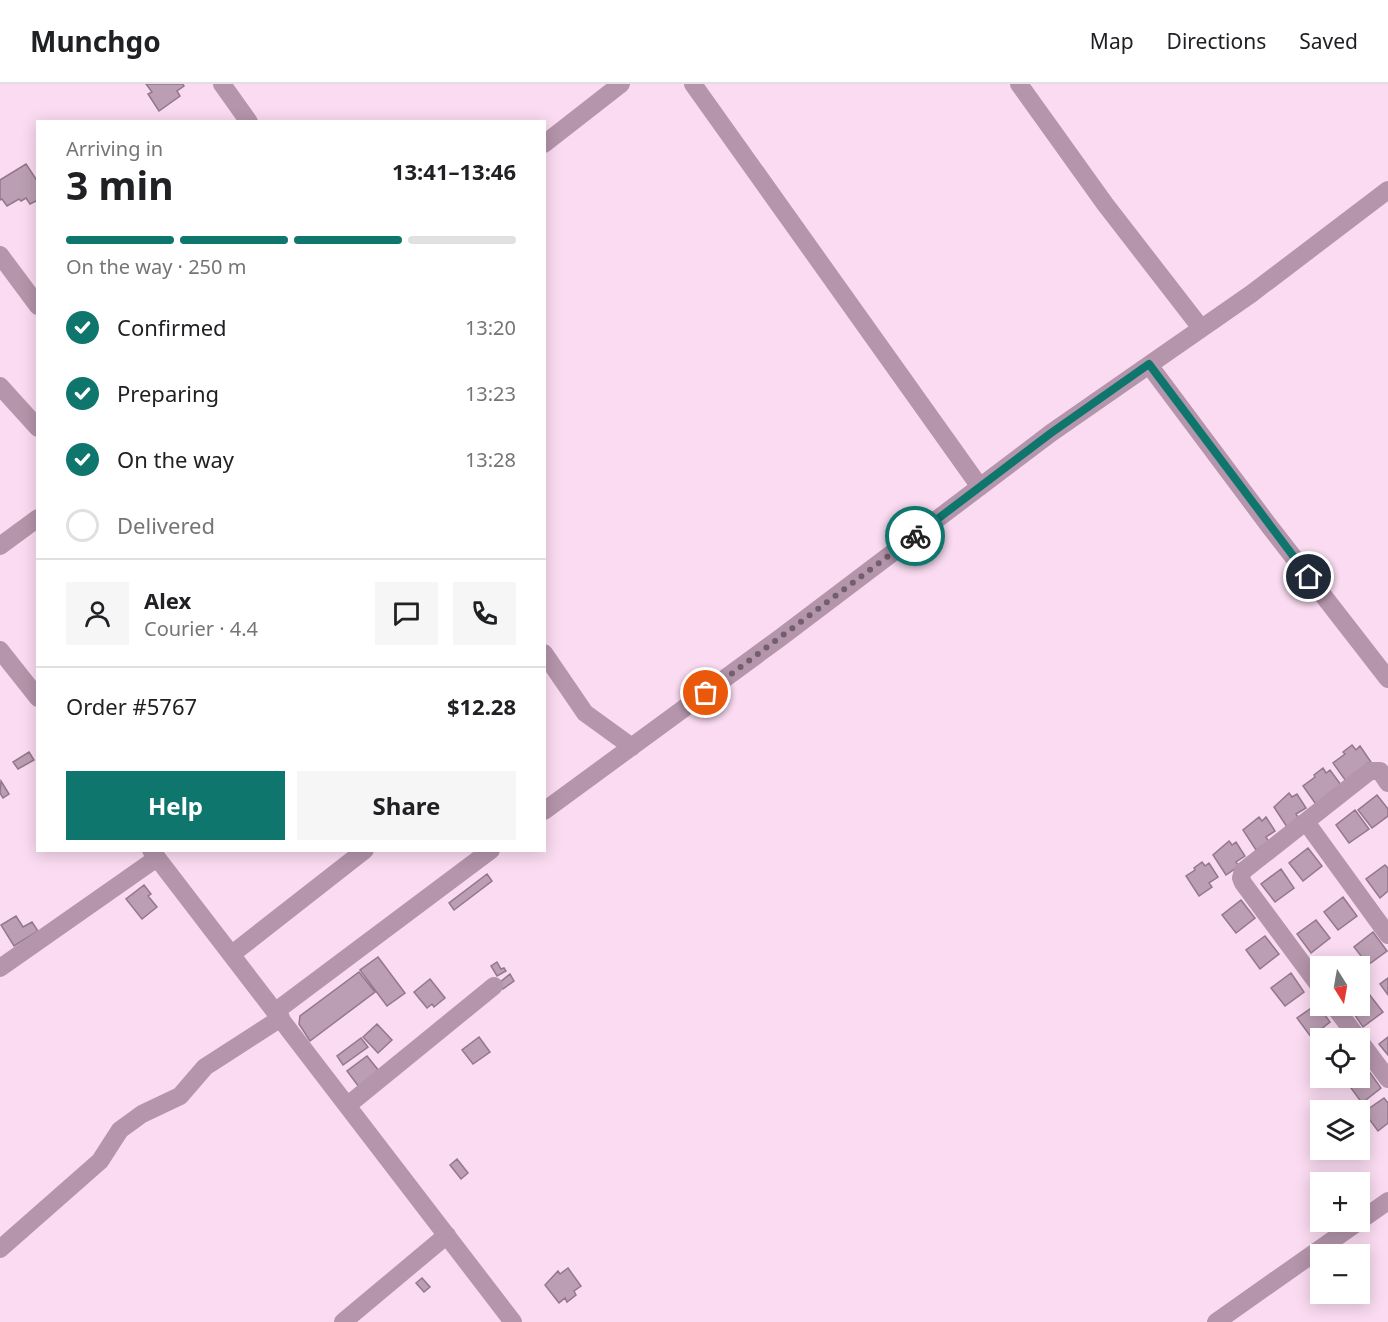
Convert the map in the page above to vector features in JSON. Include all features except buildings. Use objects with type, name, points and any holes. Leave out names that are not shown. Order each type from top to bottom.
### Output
[{"type":"street","points":[[222,84],[248,120]]},
{"type":"street","points":[[546,142],[621,84]]},
{"type":"street","points":[[693,84],[980,487]]},
{"type":"street","points":[[1019,84],[1106,204],[1201,328]]},
{"type":"street","points":[[546,810],[780,638],[1051,433],[1251,294],[1388,190]]},
{"type":"street","points":[[0,255],[36,303]]},
{"type":"street","points":[[1149,364],[1270,527],[1388,679]]},
{"type":"street","points":[[2,390],[36,426]]},
{"type":"street","points":[[0,546],[36,519]]},
{"type":"street","points":[[0,650],[36,695]]},
{"type":"street","points":[[546,655],[585,713],[632,747]]},
{"type":"street","points":[[1310,973],[1243,883],[1241,878],[1243,871],[1370,771],[1380,771],[1388,783]]},
{"type":"street","points":[[1306,822],[1388,935]]},
{"type":"street","points":[[232,954],[362,852]]},
{"type":"street","points":[[0,1249],[100,1161],[120,1130],[142,1114],[180,1096],[206,1067],[278,1015],[488,852]]},
{"type":"street","points":[[0,968],[154,854],[513,1322]]},
{"type":"street","points":[[348,1105],[494,986]]},
{"type":"street","points":[[1370,1055],[1388,1079]]},
{"type":"street","points":[[1216,1322],[1388,1201]]},
{"type":"street","points":[[343,1322],[447,1235]]},
{"type":"way so far","points":[[706,693],[915,536]]},
{"type":"route","points":[[915,536],[1051,433],[1149,364],[1309,577]]}]
